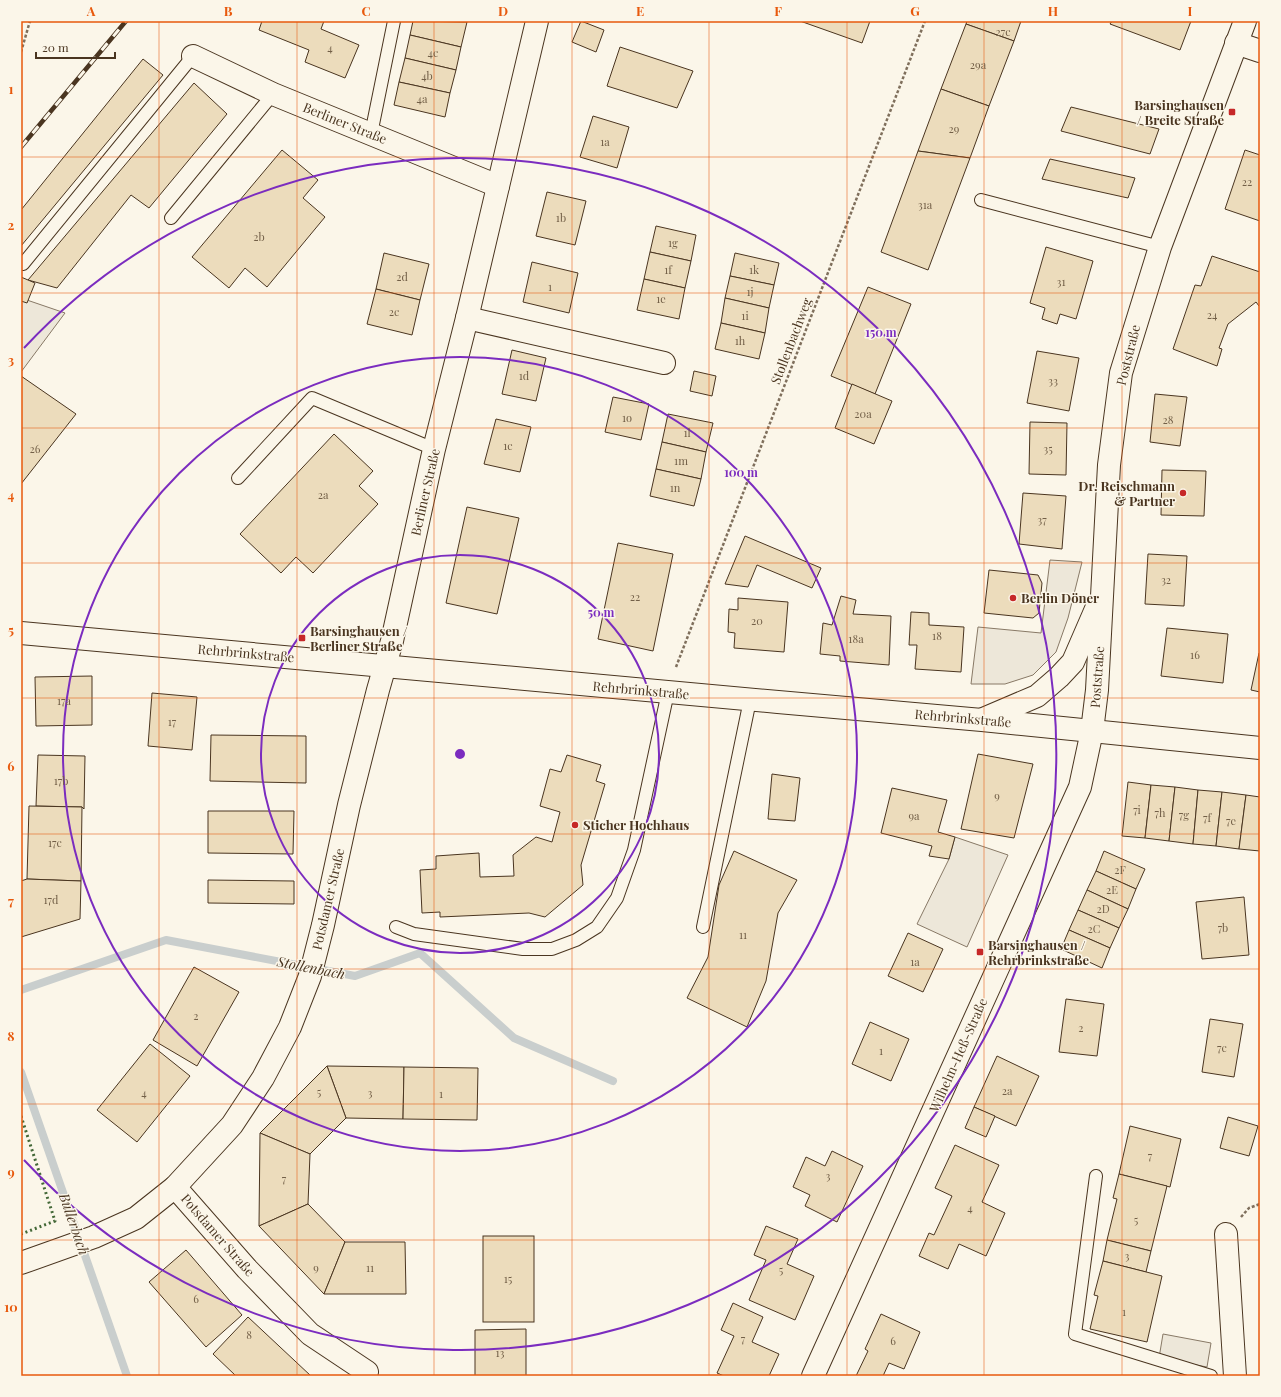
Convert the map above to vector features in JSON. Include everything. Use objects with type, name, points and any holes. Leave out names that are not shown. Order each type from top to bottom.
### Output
[{"type":"main road","name":"Berliner Straße","points":[[384,666],[392,641],[434,449],[467,318],[537,21]]},
{"type":"main road","name":"Poststraße","points":[[1092,731],[1097,690],[1109,465],[1121,373],[1160,247],[1244,21]]},
{"type":"main road","points":[[1236,43],[1260,51]]},
{"type":"main road","name":"Berliner Straße","points":[[193,56],[273,94],[498,186]]},
{"type":"main road","points":[[467,318],[664,363]]},
{"type":"main road","points":[[982,720],[1037,696],[1059,677],[1073,662],[1102,595]]},
{"type":"main road","name":"Rehrbrinkstraße","points":[[21,633],[982,720],[1260,748]]},
{"type":"main road","name":"Potsdamer Straße","points":[[368,1372],[310,1334],[247,1270],[175,1187],[232,1125],[263,1078],[290,1027],[310,976],[349,805],[384,666]]},
{"type":"main road","name":"Wilhelm-Heß-Straße","points":[[813,1376],[1080,787],[1092,731]]},
{"type":"main road","points":[[21,1263],[94,1237],[136,1218],[175,1187]]},
{"type":"main road","points":[[1226,1234],[1235,1376]]},
{"type":"lane","points":[[371,134],[394,21]]},
{"type":"lane","points":[[23,264],[193,56]]},
{"type":"lane","points":[[171,218],[273,94]]},
{"type":"lane","points":[[981,200],[1160,247]]},
{"type":"lane","points":[[238,478],[312,398],[434,449]]},
{"type":"lane","points":[[396,927],[414,934],[523,949],[552,949],[576,940],[597,927],[617,898],[634,850],[668,692]]},
{"type":"lane","points":[[703,927],[750,700]]},
{"type":"lane","points":[[1096,1176],[1075,1334],[1211,1376]]},
{"type":"path","points":[[21,52],[30,21]]},
{"type":"path","name":"Stollenbachweg","points":[[676,667],[925,21]]},
{"type":"shaded area","points":[[21,298],[65,313],[21,372]]},
{"type":"shaded area","points":[[1050,560],[1082,562],[1068,618],[1056,652],[1033,675],[1005,684],[971,684],[978,627],[1041,633]]},
{"type":"shaded area","points":[[955,837],[1008,855],[967,947],[917,924],[949,859]]},
{"type":"shaded area","points":[[1163,1334],[1211,1343],[1207,1367],[1159,1358]]},
{"type":"building","points":[[262,21],[324,21],[321,29],[359,45],[345,78],[305,62],[309,50],[259,30]]},
{"type":"building","points":[[413,21],[467,22],[461,47],[410,35]]},
{"type":"building","points":[[581,21],[604,30],[596,52],[572,42]]},
{"type":"building","points":[[800,21],[870,21],[862,43]]},
{"type":"building","points":[[967,21],[1021,21],[1014,41],[966,24]]},
{"type":"building","points":[[1112,21],[1191,21],[1180,50],[1110,24]]},
{"type":"building","points":[[966,24],[1014,41],[989,106],[941,89]]},
{"type":"building","points":[[410,35],[461,47],[456,70],[405,58]]},
{"type":"building","points":[[620,47],[693,71],[677,108],[607,86]]},
{"type":"building","points":[[405,58],[456,70],[450,93],[399,82]]},
{"type":"building","points":[[143,59],[163,75],[21,246],[21,210]]},
{"type":"building","points":[[399,82],[450,93],[445,117],[394,105]]},
{"type":"building","points":[[194,83],[227,114],[149,208],[131,195],[57,288],[28,280]]},
{"type":"building","points":[[941,89],[989,106],[970,158],[918,151]]},
{"type":"building","points":[[1071,107],[1159,129],[1150,154],[1061,131]]},
{"type":"building","points":[[593,116],[629,127],[617,168],[580,157]]},
{"type":"building","points":[[282,150],[318,180],[303,198],[325,217],[267,287],[245,268],[229,288],[192,257]]},
{"type":"building","points":[[1245,150],[1260,155],[1260,221],[1225,209]]},
{"type":"building","points":[[918,151],[970,158],[928,270],[881,252]]},
{"type":"building","points":[[1050,159],[1135,178],[1128,198],[1042,179]]},
{"type":"building","points":[[547,192],[586,201],[575,245],[536,236]]},
{"type":"building","points":[[656,226],[696,235],[691,261],[650,252]]},
{"type":"building","points":[[1046,247],[1093,261],[1076,319],[1060,314],[1057,324],[1042,319],[1045,308],[1030,303]]},
{"type":"building","points":[[650,252],[691,261],[685,288],[644,279]]},
{"type":"building","points":[[384,253],[429,264],[420,300],[376,289]]},
{"type":"building","points":[[735,253],[779,263],[774,285],[730,276]]},
{"type":"building","points":[[1212,256],[1260,272],[1260,304],[1259,306],[1256,302],[1228,324],[1219,348],[1222,349],[1217,366],[1173,349],[1195,285],[1201,286]]},
{"type":"building","points":[[532,262],[578,273],[569,313],[523,302]]},
{"type":"building","points":[[730,276],[774,285],[769,308],[725,298]]},
{"type":"building","points":[[21,277],[35,283],[27,303],[21,301]]},
{"type":"building","points":[[644,279],[685,288],[679,319],[637,310]]},
{"type":"building","points":[[868,287],[911,304],[875,394],[831,376]]},
{"type":"building","points":[[376,289],[420,300],[412,335],[367,324]]},
{"type":"building","points":[[725,298],[769,308],[765,333],[721,323]]},
{"type":"building","points":[[721,323],[765,333],[759,359],[715,349]]},
{"type":"building","points":[[512,350],[546,358],[536,401],[502,394]]},
{"type":"building","points":[[1037,351],[1079,358],[1069,411],[1027,403]]},
{"type":"building","points":[[694,371],[716,376],[712,396],[690,391]]},
{"type":"building","points":[[21,376],[76,414],[21,484]]},
{"type":"building","points":[[852,384],[892,401],[874,444],[835,428]]},
{"type":"building","points":[[1155,394],[1187,397],[1180,446],[1150,442]]},
{"type":"building","points":[[613,397],[649,404],[641,440],[605,432]]},
{"type":"building","points":[[668,414],[713,423],[706,452],[662,442]]},
{"type":"building","points":[[496,419],[531,427],[520,472],[484,464]]},
{"type":"building","points":[[1030,422],[1067,423],[1066,475],[1029,474]]},
{"type":"building","points":[[334,434],[373,471],[359,486],[378,504],[313,573],[296,557],[281,573],[240,534]]},
{"type":"building","points":[[662,442],[706,452],[701,479],[656,469]]},
{"type":"building","points":[[656,469],[701,479],[694,506],[650,496]]},
{"type":"building","name":"Dr. Reischmann & Partner","points":[[1162,470],[1206,471],[1204,516],[1161,515]]},
{"type":"building","points":[[1023,493],[1066,496],[1062,549],[1019,544]]},
{"type":"building","points":[[467,507],[519,518],[497,614],[446,603]]},
{"type":"building","points":[[745,536],[821,568],[812,588],[757,565],[748,587],[725,584]]},
{"type":"building","points":[[618,543],[673,554],[653,651],[598,639]]},
{"type":"building","points":[[1148,554],[1187,556],[1184,606],[1145,604]]},
{"type":"building","name":"Berlin Döner","points":[[989,570],[1038,575],[1042,583],[1039,613],[1033,618],[984,613]]},
{"type":"building","points":[[841,596],[856,600],[853,614],[891,616],[889,665],[840,661],[840,656],[820,654],[823,623],[832,625]]},
{"type":"building","points":[[738,598],[788,602],[784,652],[734,648],[735,633],[728,632],[729,609],[738,610]]},
{"type":"building","points":[[911,612],[929,613],[929,625],[964,627],[961,672],[915,669],[917,645],[909,645]]},
{"type":"building","points":[[1167,628],[1228,634],[1223,683],[1161,676]]},
{"type":"building","points":[[1260,653],[1260,692],[1251,690]]},
{"type":"building","points":[[92,676],[92,725],[36,726],[35,677]]},
{"type":"building","points":[[152,693],[197,697],[192,750],[148,746]]},
{"type":"building","points":[[211,735],[306,736],[306,783],[210,781]]},
{"type":"building","points":[[978,754],[1033,764],[1014,838],[961,829]]},
{"type":"building","points":[[38,755],[85,756],[84,809],[82,807],[36,806]]},
{"type":"building","name":"Sticher Hochhaus","points":[[567,755],[601,765],[596,781],[605,784],[581,865],[583,885],[545,917],[529,913],[440,917],[440,912],[422,913],[420,870],[436,869],[436,856],[479,853],[480,877],[514,876],[513,855],[536,837],[552,842],[560,812],[540,806],[550,769],[561,772]]},
{"type":"building","points":[[772,774],[800,778],[795,821],[768,819]]},
{"type":"building","points":[[1128,782],[1151,785],[1145,838],[1122,836]]},
{"type":"building","points":[[1151,785],[1175,787],[1169,841],[1145,838]]},
{"type":"building","points":[[1175,787],[1198,790],[1193,844],[1169,841]]},
{"type":"building","points":[[892,788],[947,800],[938,832],[955,837],[949,859],[929,856],[932,846],[881,833]]},
{"type":"building","points":[[1198,790],[1222,792],[1216,846],[1193,844]]},
{"type":"building","points":[[1222,792],[1246,795],[1239,849],[1216,846]]},
{"type":"building","points":[[1246,795],[1260,797],[1260,851],[1239,849]]},
{"type":"building","points":[[29,806],[82,807],[81,881],[27,879]]},
{"type":"building","points":[[208,811],[294,811],[293,854],[208,853]]},
{"type":"building","points":[[734,851],[797,880],[778,913],[766,981],[747,1027],[687,998],[708,957],[719,885]]},
{"type":"building","points":[[1104,851],[1145,869],[1136,889],[1096,871]]},
{"type":"building","points":[[1096,871],[1136,889],[1128,909],[1087,890]]},
{"type":"building","points":[[27,879],[81,881],[80,919],[21,937],[21,881]]},
{"type":"building","points":[[208,880],[294,881],[294,904],[208,903]]},
{"type":"building","points":[[1087,890],[1128,909],[1119,928],[1078,910]]},
{"type":"building","points":[[1244,897],[1249,955],[1202,959],[1196,902]]},
{"type":"building","points":[[1078,910],[1119,928],[1110,948],[1069,930]]},
{"type":"building","points":[[1069,930],[1110,948],[1102,968],[1061,949]]},
{"type":"building","points":[[908,933],[943,949],[923,992],[888,976]]},
{"type":"building","points":[[194,967],[239,992],[197,1066],[153,1040]]},
{"type":"building","points":[[1066,999],[1104,1004],[1097,1056],[1059,1052]]},
{"type":"building","points":[[1210,1019],[1243,1024],[1234,1077],[1202,1072]]},
{"type":"building","points":[[870,1022],[909,1039],[891,1081],[852,1064]]},
{"type":"building","points":[[150,1044],[190,1076],[137,1142],[97,1110]]},
{"type":"building","points":[[997,1056],[1039,1076],[1016,1126],[974,1107]]},
{"type":"building","points":[[327,1066],[404,1067],[403,1119],[346,1118]]},
{"type":"building","points":[[327,1066],[346,1118],[310,1154],[260,1133]]},
{"type":"building","points":[[404,1067],[478,1068],[477,1120],[403,1119]]},
{"type":"building","points":[[974,1107],[995,1116],[986,1137],[965,1128]]},
{"type":"building","points":[[1228,1117],[1258,1126],[1249,1156],[1220,1148]]},
{"type":"building","points":[[1130,1126],[1181,1139],[1170,1187],[1119,1174]]},
{"type":"building","points":[[260,1133],[310,1154],[308,1204],[259,1226]]},
{"type":"building","points":[[955,1145],[999,1165],[982,1202],[1005,1213],[986,1256],[959,1244],[948,1269],[919,1256],[929,1233],[934,1235],[952,1196],[935,1188]]},
{"type":"building","points":[[832,1151],[863,1166],[837,1222],[805,1206],[810,1195],[793,1187],[806,1157],[825,1166]]},
{"type":"building","points":[[1119,1174],[1167,1186],[1151,1251],[1107,1240],[1117,1199],[1113,1198]]},
{"type":"building","points":[[308,1204],[345,1242],[324,1294],[259,1226]]},
{"type":"building","points":[[766,1226],[798,1239],[787,1264],[814,1276],[795,1320],[749,1300],[766,1260],[754,1255]]},
{"type":"building","points":[[483,1236],[534,1236],[534,1322],[483,1322]]},
{"type":"building","points":[[1107,1240],[1151,1251],[1146,1272],[1103,1261]]},
{"type":"building","points":[[345,1242],[405,1242],[406,1294],[324,1294]]},
{"type":"building","points":[[186,1250],[242,1315],[206,1347],[149,1282]]},
{"type":"building","points":[[1103,1261],[1162,1276],[1147,1342],[1090,1329],[1098,1296],[1094,1295]]},
{"type":"building","points":[[733,1303],[763,1317],[752,1342],[779,1354],[769,1376],[724,1376],[717,1373],[734,1336],[721,1330]]},
{"type":"building","points":[[881,1314],[920,1332],[904,1369],[889,1363],[883,1376],[856,1376],[868,1351],[865,1349]]},
{"type":"building","points":[[248,1317],[311,1376],[236,1376],[213,1354]]},
{"type":"building","points":[[526,1329],[526,1376],[475,1376],[475,1330]]},
{"type":"waterway","name":"Stollenbach","points":[[21,990],[166,940],[355,976],[420,953],[514,1038],[613,1081]]},
{"type":"waterway","name":"Bullerbach","points":[[21,1072],[127,1376]]},
{"type":"railway","points":[[21,147],[126,21]]},
{"type":"hedge","points":[[21,1116],[55,1221],[21,1234]]},
{"type":"place","name":"Barsinghausen / Breite Straße","points":[[1232,112]]},
{"type":"place","name":"Dr. Reischmann & Partner","points":[[1183,493]]},
{"type":"place","name":"Berlin Döner","points":[[1013,598]]},
{"type":"place","name":"Barsinghausen / Berliner Straße","points":[[302,638]]},
{"type":"place","name":"Sticher Hochhaus","points":[[575,825]]},
{"type":"place","name":"Barsinghausen / Rehrbrinkstraße","points":[[980,952]]}]
